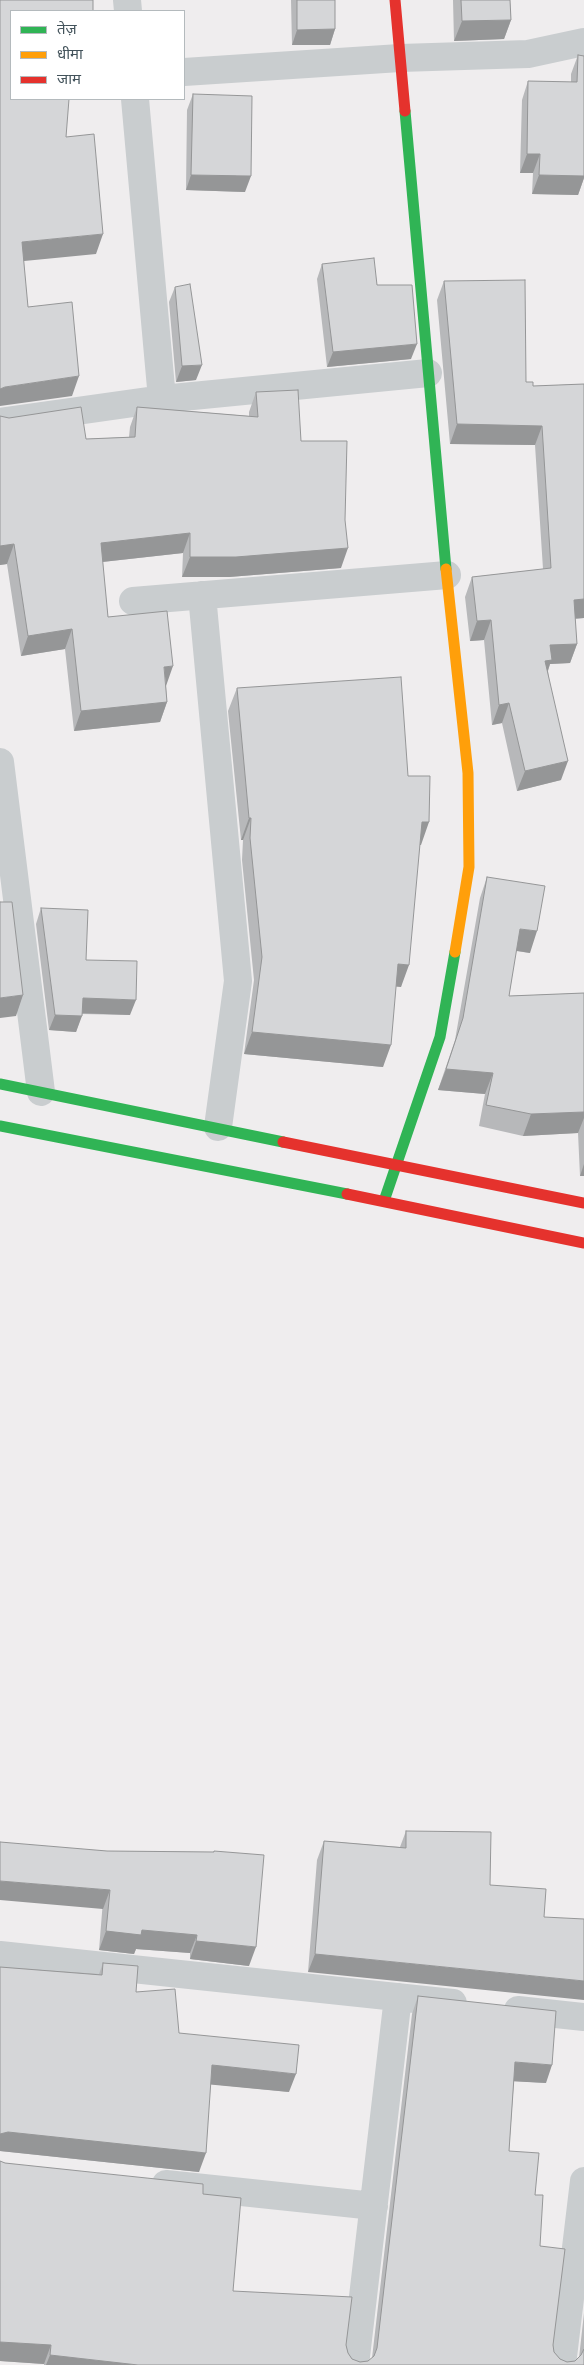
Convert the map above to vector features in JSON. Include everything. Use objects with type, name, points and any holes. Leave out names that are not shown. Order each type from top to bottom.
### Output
[{"type":"street","points":[[384,1201],[440,1037],[469,867],[468,773],[447,575],[395,0]]},
{"type":"street","points":[[185,72],[400,58],[528,54],[584,42]]},
{"type":"street","points":[[136,100],[162,399]]},
{"type":"street","points":[[0,422],[162,399],[428,373]]},
{"type":"street","points":[[133,601],[447,575]]},
{"type":"street","points":[[202,595],[238,981],[218,1127]]},
{"type":"street","points":[[0,762],[41,1092]]},
{"type":"street","points":[[0,1084],[584,1202]]},
{"type":"street","points":[[0,1126],[384,1201],[584,1243]]},
{"type":"street","points":[[0,1954],[584,2017]]},
{"type":"street","points":[[356,2365],[398,1997]]},
{"type":"street","points":[[562,2365],[584,2180]]},
{"type":"street","points":[[138,2181],[374,2206]]},
{"type":"building","points":[[0,0],[93,0],[93,10],[10,10],[10,100],[69,100],[66,137],[94,134],[103,234],[22,242],[28,307],[72,302],[79,376],[0,389]]},
{"type":"building","points":[[297,0],[335,0],[335,29],[297,30]]},
{"type":"building","points":[[461,0],[510,0],[511,20],[462,21]]},
{"type":"building","points":[[578,55],[584,56],[584,176],[539,175],[540,154],[527,154],[528,81],[577,82]]},
{"type":"building","points":[[193,94],[252,96],[251,176],[191,175]]},
{"type":"building","points":[[374,258],[377,285],[412,285],[417,344],[333,352],[322,264]]},
{"type":"building","points":[[525,280],[526,382],[533,382],[533,386],[584,384],[584,599],[574,600],[577,644],[550,645],[552,660],[545,661],[568,761],[525,771],[509,703],[499,705],[491,620],[477,621],[472,577],[551,568],[542,426],[457,424],[444,281]]},
{"type":"building","points":[[190,284],[202,365],[182,366],[175,287]]},
{"type":"building","points":[[298,390],[301,441],[347,441],[345,520],[348,548],[236,557],[190,557],[190,533],[101,543],[108,617],[167,611],[173,666],[164,667],[167,702],[81,711],[72,629],[28,636],[14,544],[0,546],[0,416],[9,418],[81,407],[86,439],[135,437],[137,407],[258,417],[256,392]]},
{"type":"building","points":[[401,677],[408,776],[430,776],[429,822],[422,822],[409,965],[398,964],[391,1045],[252,1032],[262,957],[250,838],[251,818],[249,818],[237,688]]},
{"type":"building","points":[[487,877],[545,886],[537,931],[520,929],[509,996],[584,993],[584,1112],[531,1114],[486,1105],[493,1073],[446,1069],[463,1018]]},
{"type":"building","points":[[0,902],[12,902],[23,995],[0,998]]},
{"type":"building","points":[[41,908],[88,910],[86,960],[137,961],[136,1000],[83,998],[82,1016],[55,1015]]},
{"type":"building","points":[[406,1831],[491,1832],[490,1885],[546,1889],[544,1917],[584,1919],[584,1981],[315,1954],[324,1841],[406,1848]]},
{"type":"building","points":[[0,1842],[107,1851],[214,1851],[264,1855],[256,1947],[196,1941],[197,1935],[142,1930],[141,1935],[106,1931],[110,1890],[0,1881]]},
{"type":"building","points":[[103,1963],[138,1966],[136,1992],[175,1989],[179,2033],[299,2045],[296,2074],[212,2065],[206,2153],[8,2132],[0,2134],[0,1967],[102,1975]]},
{"type":"building","points":[[418,1996],[556,2011],[552,2065],[515,2062],[509,2151],[539,2153],[535,2195],[543,2195],[540,2246],[565,2249],[553,2345],[554,2352],[560,2359],[567,2362],[575,2361],[584,2349],[584,2365],[138,2365],[50,2355],[51,2345],[0,2342],[0,2161],[203,2184],[203,2194],[241,2198],[233,2291],[352,2297],[346,2345],[348,2353],[352,2359],[360,2362],[368,2361],[374,2356],[377,2348]]},
{"type":"traffic: fast","points":[[405,111],[446,569]]},
{"type":"traffic: fast","points":[[384,1201],[440,1037],[455,952]]},
{"type":"traffic: fast","points":[[0,1084],[283,1142]]},
{"type":"traffic: fast","points":[[0,1126],[347,1194]]},
{"type":"traffic: slow","points":[[446,569],[468,773],[469,867],[455,952]]},
{"type":"traffic: jam","points":[[395,0],[405,111]]},
{"type":"traffic: jam","points":[[283,1142],[584,1203]]},
{"type":"traffic: jam","points":[[347,1194],[584,1243]]}]
